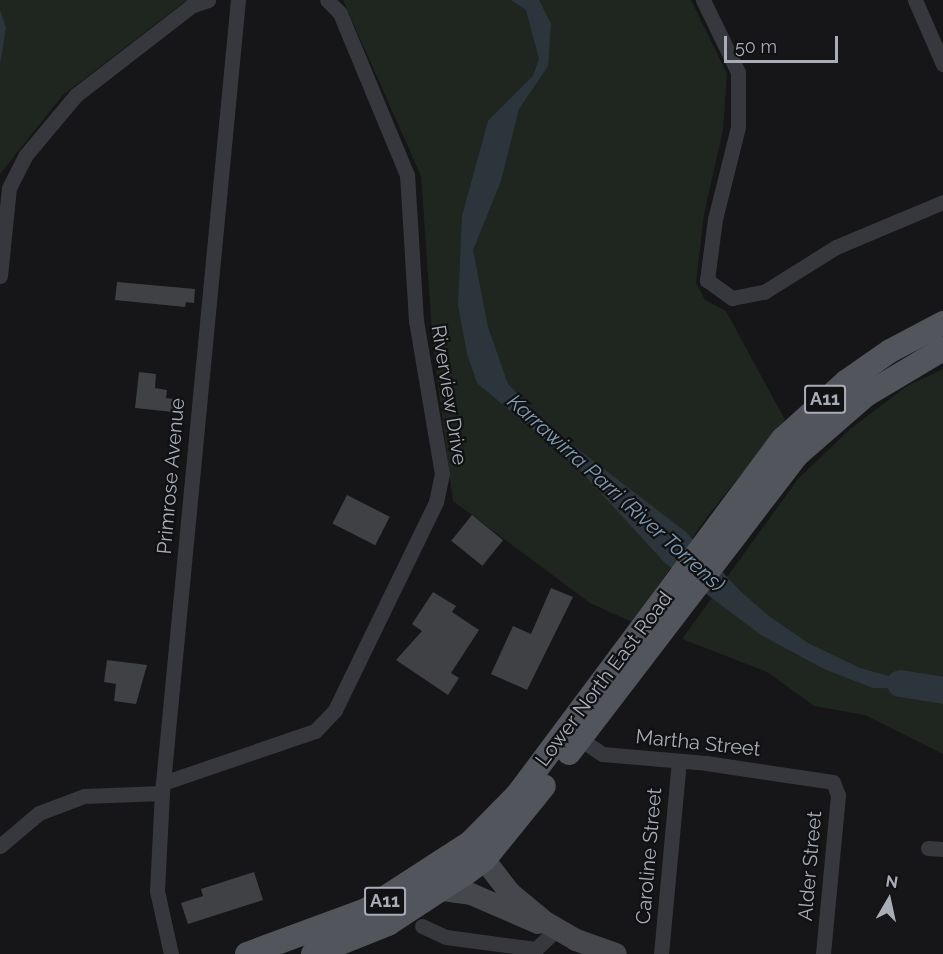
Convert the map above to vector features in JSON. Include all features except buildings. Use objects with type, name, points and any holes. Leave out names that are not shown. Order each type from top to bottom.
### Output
[{"type":"main road","name":"Lower North East Road","points":[[313,954],[388,924],[442,890],[477,851],[518,794],[573,734],[674,601],[737,514],[768,456],[824,399],[890,351],[943,323]]},
{"type":"main road","name":"Lower North East Road","points":[[737,514],[780,475],[831,423],[879,386],[943,349]]},
{"type":"main road","name":"Lower North East Road","points":[[247,954],[366,910],[477,851]]},
{"type":"street","points":[[0,276],[9,188],[25,156],[76,95],[191,6],[208,0]]},
{"type":"street","name":"Primrose Avenue","points":[[171,954],[157,891],[163,788],[238,0]]},
{"type":"street","name":"Riverview Drive","points":[[0,846],[39,813],[84,796],[163,788],[315,731],[335,710],[436,502],[442,474],[417,321],[407,175],[340,13],[327,0]]},
{"type":"street","points":[[703,0],[738,72],[738,127],[715,219],[707,280],[732,298],[764,292],[836,247],[943,202]]},
{"type":"street","points":[[915,0],[943,64]]},
{"type":"street","name":"Martha Street","points":[[573,734],[602,754],[679,761],[833,783]]},
{"type":"street","name":"Caroline Street","points":[[661,954],[679,761]]},
{"type":"street","name":"Alder Street","points":[[823,954],[837,795],[833,783]]},
{"type":"street","points":[[477,851],[510,892],[556,930]]},
{"type":"street","points":[[442,890],[471,894],[499,910],[616,954]]},
{"type":"street","points":[[422,926],[446,937],[536,950],[556,930]]},
{"type":"shaded area","points":[[0,0],[187,0],[63,95],[0,174]]},
{"type":"shaded area","points":[[343,0],[691,0],[727,74],[723,130],[704,214],[696,283],[705,300],[726,311],[785,420],[710,513],[632,622],[590,603],[453,501],[433,346],[421,176]]},
{"type":"shaded area","points":[[943,369],[943,754],[865,715],[814,706],[767,672],[682,639],[798,479],[849,430],[907,386]]},
{"type":"water","points":[[511,0],[539,0],[551,24],[548,66],[519,109],[501,181],[473,250],[488,327],[508,384],[553,430],[686,532],[740,591],[769,616],[808,643],[860,668],[935,689],[873,688],[824,669],[761,635],[665,563],[574,464],[477,383],[467,354],[458,305],[462,216],[488,121],[533,76],[539,59],[526,10]]},
{"type":"water","points":[[0,10],[6,28],[0,64]]},
{"type":"waterway","name":"Karrawirra Parri (River Torrens)","points":[[900,683],[943,690]]}]
